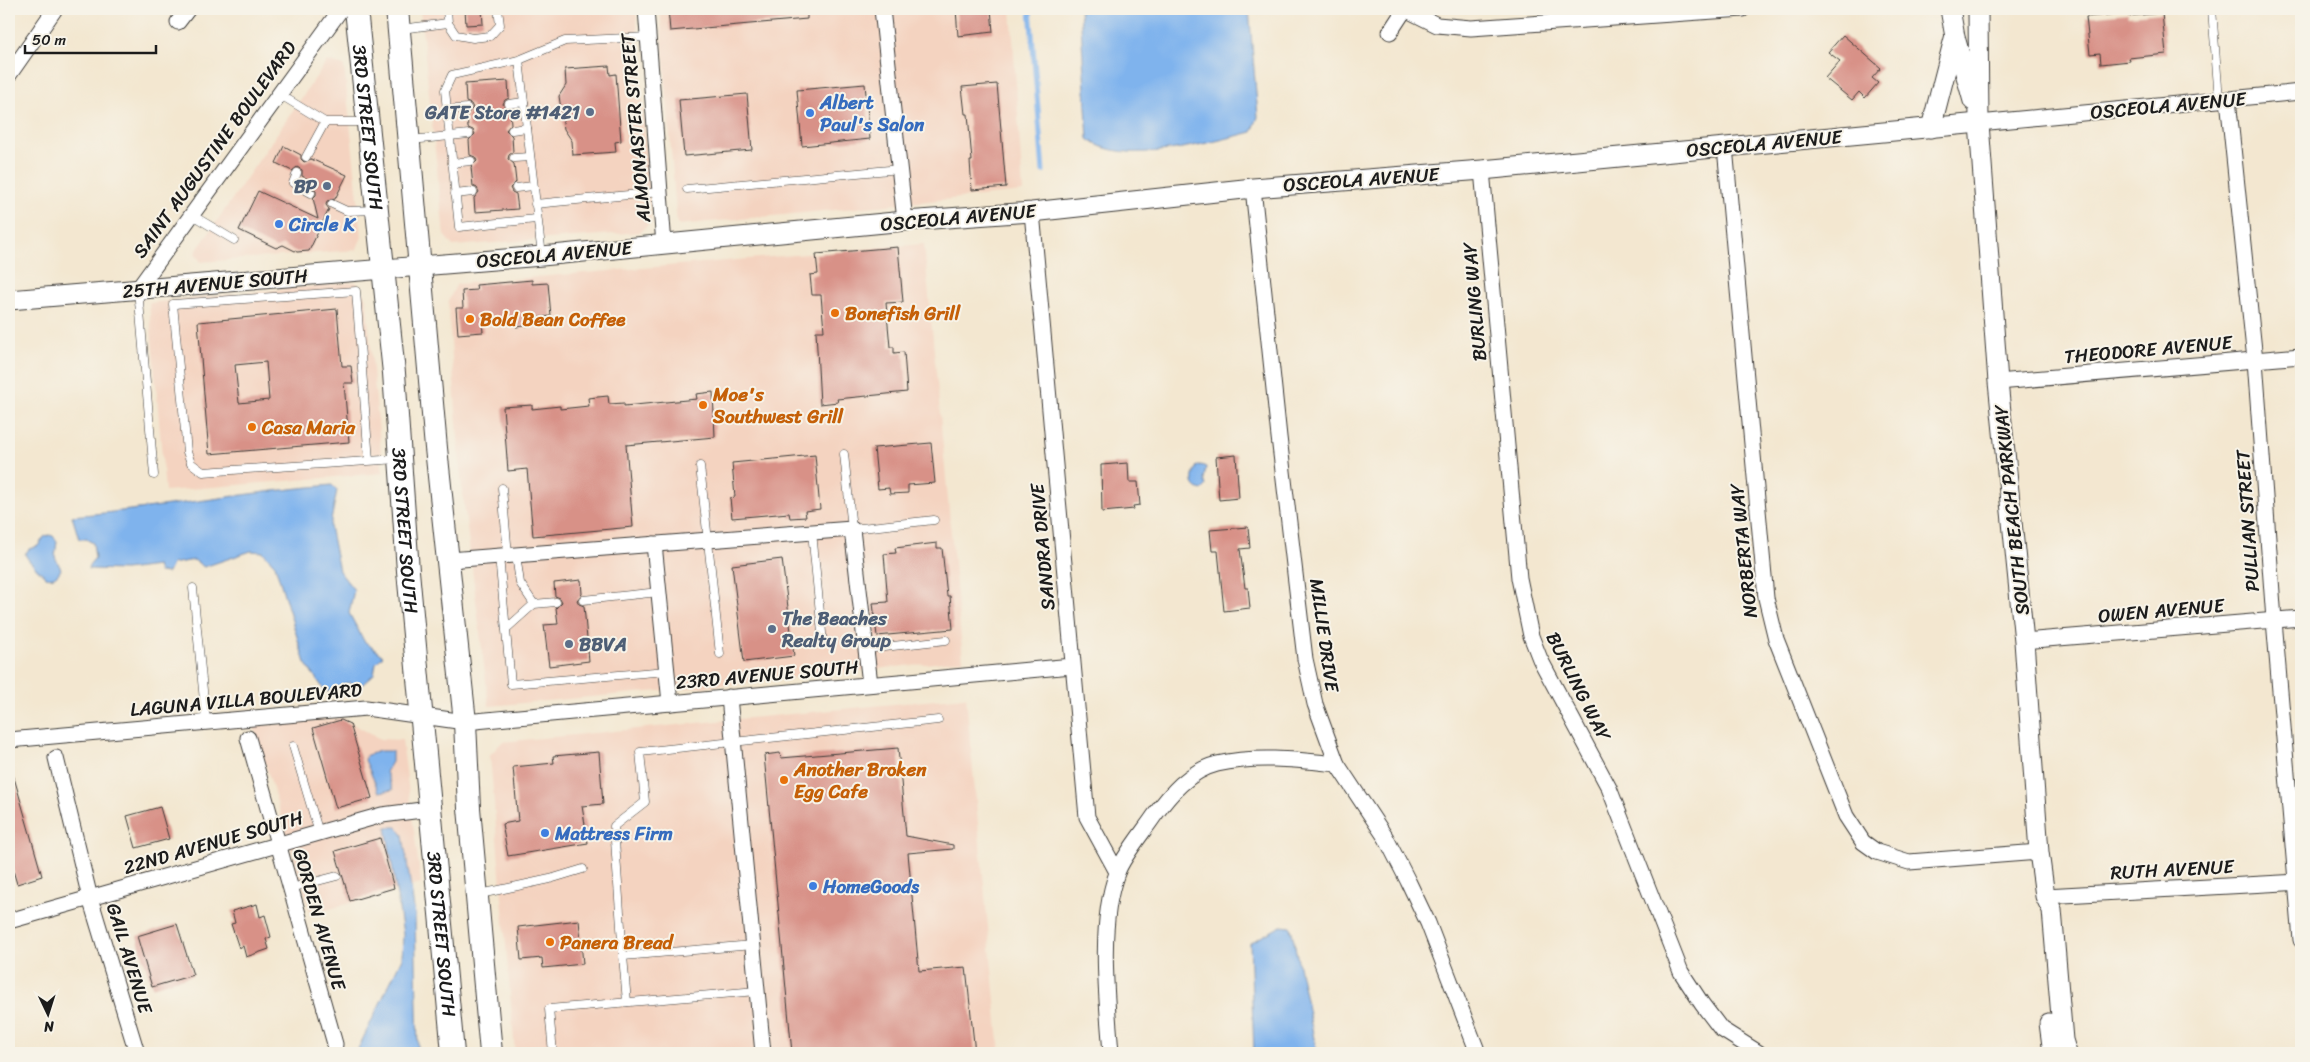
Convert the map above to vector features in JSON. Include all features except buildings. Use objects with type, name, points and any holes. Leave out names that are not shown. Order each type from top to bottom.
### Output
[{"type":"main road","name":"3RD STREET SOUTH","points":[[356,9],[378,210],[401,458],[421,716],[453,1053]]},
{"type":"main road","name":"3RD STREET SOUTH","points":[[398,19],[436,448],[465,722],[468,802],[491,1053]]},
{"type":"street","points":[[9,74],[55,9]]},
{"type":"street","points":[[178,22],[188,9]]},
{"type":"street","name":"SAINT AUGUSTINE BOULEVARD","points":[[138,289],[341,9]]},
{"type":"street","name":"ALMONASTER STREET","points":[[646,9],[664,245]]},
{"type":"street","points":[[882,9],[905,221]]},
{"type":"street","points":[[1390,32],[1405,9],[1436,25],[1471,28],[1743,9]]},
{"type":"street","name":"SOUTH BEACH PARKWAY","points":[[1950,9],[1954,38],[1980,124]]},
{"type":"street","name":"SOUTH BEACH PARKWAY","points":[[1978,9],[1980,124],[1998,382],[2024,642],[2040,852],[2045,896],[2052,910],[2063,1040],[2067,1053]]},
{"type":"street","points":[[1931,128],[1954,38]]},
{"type":"street","name":"OSCEOLA AVENUE","points":[[421,266],[664,245],[905,221],[1032,212],[1253,188],[1482,170],[2301,92]]},
{"type":"street","name":"PULLIAN STREET","points":[[2224,100],[2255,360],[2274,620],[2298,882],[2301,940]]},
{"type":"street","name":"NORBERTA WAY","points":[[1725,146],[1766,598],[1776,639],[1846,816],[1863,842],[1877,852],[1909,862],[2040,852]]},
{"type":"street","name":"BURLING WAY","points":[[1482,170],[1519,578],[1531,636],[1540,659],[1609,788],[1681,972],[1721,1029],[1759,1053]]},
{"type":"street","name":"MILLIE DRIVE","points":[[1253,188],[1305,659],[1315,704],[1337,764],[1386,838],[1428,923],[1478,1053]]},
{"type":"street","name":"SANDRA DRIVE","points":[[1032,212],[1087,817],[1117,872]]},
{"type":"street","name":"25TH AVENUE SOUTH","points":[[9,300],[138,289],[172,295],[324,284],[383,269],[421,266]]},
{"type":"street","name":"THEODORE AVENUE","points":[[1998,382],[2301,356]]},
{"type":"street","points":[[449,560],[852,529],[870,684]]},
{"type":"street","points":[[654,544],[670,703]]},
{"type":"street","name":"OWEN AVENUE","points":[[2024,642],[2301,618]]},
{"type":"street","name":"23RD AVENUE SOUTH","points":[[465,722],[1072,666]]},
{"type":"street","points":[[730,697],[763,1053]]},
{"type":"street","name":"LAGUNA VILLA BOULEVARD","points":[[9,740],[366,708],[465,722]]},
{"type":"street","name":"GORDEN AVENUE","points":[[248,738],[335,1044],[334,1053]]},
{"type":"street","name":"GAIL AVENUE","points":[[56,758],[90,898],[137,1053]]},
{"type":"street","points":[[1111,1053],[1107,1010],[1106,937],[1108,908],[1117,872],[1163,804],[1181,784],[1196,772],[1216,764],[1264,759],[1337,764]]},
{"type":"street","name":"22ND AVENUE SOUTH","points":[[9,921],[382,816],[430,809]]},
{"type":"street","name":"RUTH AVENUE","points":[[2045,896],[2298,882]]},
{"type":"street","name":"SOUTH BEACH PARKWAY","points":[[2045,896],[2040,911],[2050,1042],[2053,1053]]},
{"type":"lane","points":[[447,9],[448,23],[456,34],[473,38],[490,36],[500,25],[498,9]]},
{"type":"lane","points":[[2212,9],[2224,100]]},
{"type":"lane","points":[[398,19],[448,23]]},
{"type":"lane","points":[[536,219],[459,227],[445,90],[452,75],[519,60],[565,41],[648,37]]},
{"type":"lane","points":[[519,60],[536,219],[542,256]]},
{"type":"lane","points":[[279,94],[325,122],[369,122]]},
{"type":"lane","points":[[510,104],[524,102]]},
{"type":"lane","points":[[447,110],[467,108]]},
{"type":"lane","points":[[306,157],[325,122]]},
{"type":"lane","points":[[512,130],[526,128]]},
{"type":"lane","points":[[409,140],[469,134]]},
{"type":"lane","points":[[514,158],[530,157]]},
{"type":"lane","points":[[452,163],[471,161]]},
{"type":"lane","points":[[687,189],[900,169]]},
{"type":"lane","points":[[297,173],[293,183],[312,193]]},
{"type":"lane","points":[[516,188],[533,186]]},
{"type":"lane","points":[[455,194],[473,192]]},
{"type":"lane","points":[[535,204],[660,192]]},
{"type":"lane","points":[[332,204],[347,211],[378,210]]},
{"type":"lane","points":[[192,215],[234,240]]},
{"type":"lane","points":[[324,284],[356,291],[369,461]]},
{"type":"lane","points":[[138,289],[154,475]]},
{"type":"lane","points":[[172,295],[187,452],[191,463],[203,472],[401,458]]},
{"type":"lane","points":[[844,454],[852,529],[934,520]]},
{"type":"lane","points":[[700,466],[720,654]]},
{"type":"lane","points":[[502,488],[508,555],[507,632],[511,684],[667,671]]},
{"type":"lane","points":[[812,532],[823,643]]},
{"type":"lane","points":[[508,555],[520,583],[534,604]]},
{"type":"lane","points":[[193,588],[206,721]]},
{"type":"lane","points":[[583,600],[659,592]]},
{"type":"lane","points":[[507,632],[534,604],[556,602]]},
{"type":"lane","points":[[866,649],[946,640]]},
{"type":"lane","points":[[627,1002],[614,826],[645,802],[640,752],[938,720]]},
{"type":"lane","points":[[293,746],[319,833]]},
{"type":"lane","points":[[478,895],[495,889],[550,879],[583,870]]},
{"type":"lane","points":[[291,888],[336,876]]},
{"type":"lane","points":[[623,956],[753,945]]},
{"type":"lane","points":[[553,1053],[549,1009],[757,991]]},
{"type":"shaded area","points":[[420,9],[636,9],[651,222],[641,232],[453,246],[444,235]]},
{"type":"shaded area","points":[[660,9],[1011,9],[1023,192],[677,225]]},
{"type":"shaded area","points":[[327,61],[344,66],[362,237],[356,250],[201,262],[195,253]]},
{"type":"shaded area","points":[[924,244],[963,660],[681,689],[489,706],[461,479],[448,301],[457,284]]},
{"type":"shaded area","points":[[356,282],[366,297],[383,473],[165,491],[149,303]]},
{"type":"shaded area","points":[[966,697],[1000,1053],[515,1053],[490,755],[502,742]]},
{"type":"shaded area","points":[[342,718],[380,739],[402,740],[421,884],[311,914],[254,726]]},
{"type":"water","points":[[1080,9],[1249,9],[1258,117],[1252,132],[1191,146],[1144,152],[1122,152],[1103,147],[1088,139]]},
{"type":"water","points":[[1197,466],[1206,467],[1204,479],[1206,486],[1202,490],[1193,483]]},
{"type":"water","points":[[332,485],[337,490],[330,526],[339,571],[354,590],[349,613],[364,641],[383,656],[376,663],[374,674],[356,690],[350,682],[326,692],[305,663],[275,565],[263,552],[251,551],[204,567],[194,560],[172,564],[168,573],[159,572],[157,566],[125,570],[88,569],[95,558],[93,543],[86,539],[79,539],[72,516],[267,492]]},
{"type":"water","points":[[53,536],[57,541],[55,557],[61,569],[57,575],[51,578],[46,577],[25,554],[29,549],[38,546],[44,537]]},
{"type":"water","points":[[380,751],[392,751],[392,762],[386,772],[393,790],[379,792],[365,760],[367,755]]},
{"type":"water","points":[[386,827],[397,827],[403,835],[415,915],[418,1053],[356,1053],[402,958],[403,934]]},
{"type":"water","points":[[1281,926],[1291,927],[1317,1053],[1254,1053],[1250,943]]},
{"type":"waterway","points":[[1030,9],[1043,171]]},
{"type":"place","name":"GATE Store #1421","points":[[590,112]]},
{"type":"place","name":"Albert Paul's Salon","points":[[810,113]]},
{"type":"place","name":"BP","points":[[327,186]]},
{"type":"place","name":"Circle K","points":[[279,224]]},
{"type":"place","name":"Bonefish Grill","points":[[835,313]]},
{"type":"place","name":"Bold Bean Coffee","points":[[470,319]]},
{"type":"place","name":"Moe's Southwest Grill","points":[[703,405]]},
{"type":"place","name":"Casa Maria","points":[[252,427]]},
{"type":"place","name":"The Beaches Realty Group","points":[[772,629]]},
{"type":"place","name":"BBVA","points":[[569,644]]},
{"type":"place","name":"Another Broken Egg Cafe","points":[[784,780]]},
{"type":"place","name":"Mattress Firm","points":[[545,833]]},
{"type":"place","name":"HomeGoods","points":[[813,886]]},
{"type":"place","name":"Panera Bread","points":[[550,942]]}]
